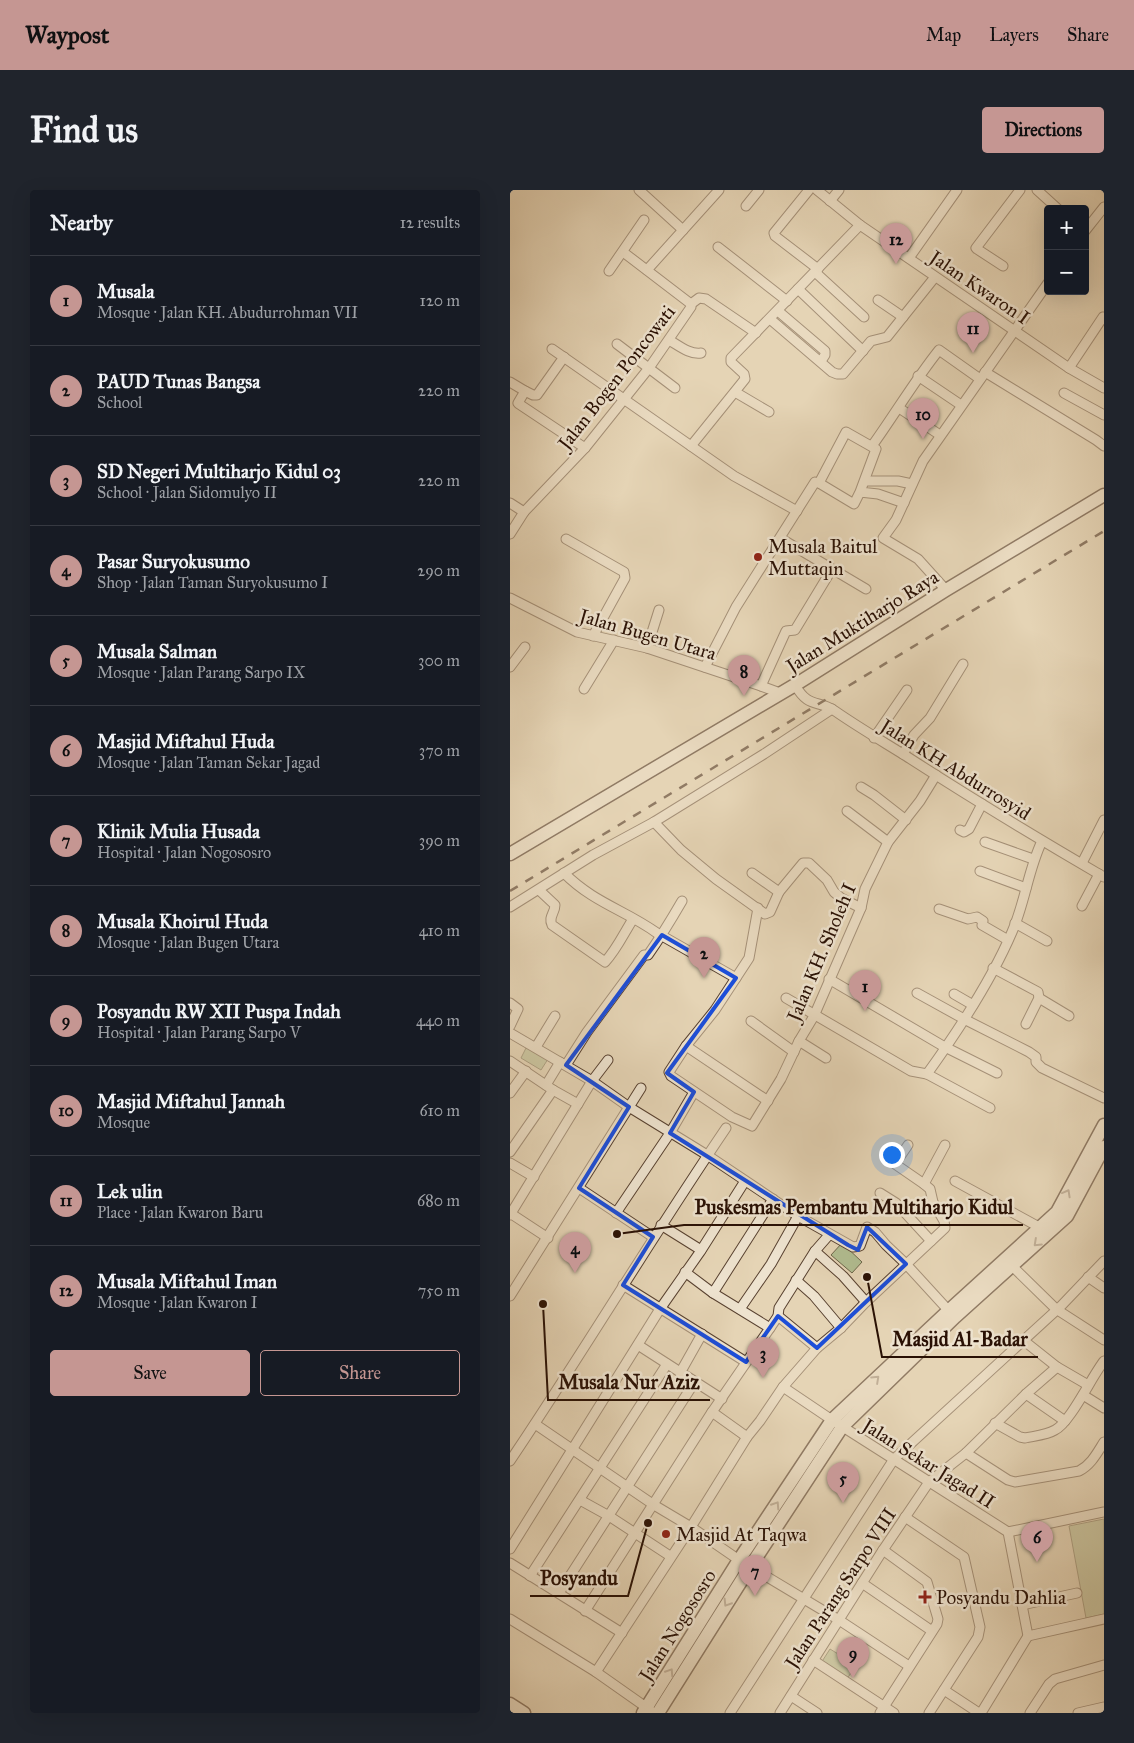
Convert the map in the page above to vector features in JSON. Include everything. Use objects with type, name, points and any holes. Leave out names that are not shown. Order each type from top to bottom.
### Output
[{"type":"street","points":[[639,190],[683,230]]},
{"type":"street","points":[[647,270],[719,190]]},
{"type":"street","points":[[746,206],[759,190]]},
{"type":"street","points":[[808,190],[774,233],[775,236],[816,271],[864,317]]},
{"type":"street","name":"Jalan Kwaron I","points":[[817,190],[860,225],[1069,368],[1104,388]]},
{"type":"street","points":[[830,201],[839,190]]},
{"type":"street","points":[[908,258],[957,190]]},
{"type":"street","points":[[1003,266],[976,248],[1020,190]]},
{"type":"street","points":[[1037,190],[1054,205]]},
{"type":"street","points":[[1089,226],[1104,207]]},
{"type":"street","points":[[609,271],[644,220]]},
{"type":"street","points":[[691,446],[746,376],[731,362],[731,358],[860,225]]},
{"type":"street","points":[[718,247],[787,301]]},
{"type":"street","name":"Jalan Bogen Poncowati","points":[[510,534],[524,512],[585,448],[649,368],[691,307],[691,304],[623,252]]},
{"type":"street","points":[[770,319],[832,372],[843,374],[873,340],[882,340],[887,337],[935,276]]},
{"type":"street","points":[[798,289],[863,351]]},
{"type":"street","points":[[946,590],[918,559],[884,539],[896,520],[923,461],[1044,289]]},
{"type":"street","points":[[691,304],[699,298],[706,299],[756,333]]},
{"type":"street","points":[[878,300],[903,317]]},
{"type":"street","points":[[778,310],[825,351],[821,361]]},
{"type":"street","points":[[1069,368],[1103,317]]},
{"type":"street","points":[[669,340],[691,352],[701,353]]},
{"type":"street","points":[[617,344],[675,388]]},
{"type":"street","points":[[552,349],[734,476],[797,511]]},
{"type":"street","points":[[872,446],[899,408],[918,376],[940,350],[1104,446]]},
{"type":"street","points":[[510,382],[533,395],[537,395],[564,358]]},
{"type":"street","points":[[918,376],[961,405]]},
{"type":"street","points":[[525,391],[518,402],[519,404],[585,448]]},
{"type":"street","points":[[735,392],[769,412]]},
{"type":"street","points":[[1064,393],[1104,415]]},
{"type":"street","points":[[899,408],[940,436]]},
{"type":"street","points":[[705,667],[736,607],[815,482],[820,482],[854,504],[865,481],[876,449],[846,432],[820,482]]},
{"type":"street","points":[[865,481],[898,481],[912,484]]},
{"type":"street","points":[[860,492],[878,494],[904,503]]},
{"type":"street","name":"Jalan Muktiharjo Raya","points":[[510,854],[795,685],[946,590],[1104,495]]},
{"type":"street","points":[[510,503],[524,512]]},
{"type":"street","points":[[780,538],[866,589]]},
{"type":"street","points":[[566,539],[624,572],[625,575],[593,636]]},
{"type":"street","points":[[762,686],[786,631],[796,630],[832,569]]},
{"type":"street","name":"Jalan Bugen Utara","points":[[510,598],[567,628],[647,648],[780,693]]},
{"type":"street","points":[[647,648],[658,610]]},
{"type":"street","points":[[584,689],[614,640]]},
{"type":"street","points":[[510,667],[514,655],[525,647]]},
{"type":"street","points":[[903,754],[914,735],[930,718],[963,664]]},
{"type":"street","name":"Jalan KH Abdurrosyid","points":[[795,685],[800,693],[810,702],[832,709],[874,738],[1101,875]]},
{"type":"street","points":[[874,738],[907,690]]},
{"type":"street","points":[[510,908],[564,873],[654,822],[764,754],[832,709]]},
{"type":"street","name":"Jalan KH. Sholeh I","points":[[694,1092],[732,1117],[752,1126],[781,1080],[799,1041],[814,1016],[861,908],[865,889],[888,842],[906,820],[936,775]]},
{"type":"street","points":[[861,787],[906,820]]},
{"type":"street","points":[[960,830],[964,832],[968,829],[982,804]]},
{"type":"street","points":[[847,812],[888,842]]},
{"type":"street","points":[[1082,863],[1104,820]]},
{"type":"street","points":[[654,822],[681,850],[716,879],[765,914],[770,912],[779,892],[803,863],[809,863],[827,880],[834,892],[841,898],[861,908]]},
{"type":"street","points":[[927,1074],[973,1005],[1008,940],[1034,859],[1042,841]]},
{"type":"street","points":[[985,842],[1034,859]]},
{"type":"street","points":[[980,871],[1026,888]]},
{"type":"street","points":[[564,873],[590,896],[736,978]]},
{"type":"street","points":[[752,873],[779,892]]},
{"type":"street","points":[[1082,906],[1101,875]]},
{"type":"street","points":[[539,890],[555,905],[555,909],[550,917],[552,925],[605,962],[633,919]]},
{"type":"street","points":[[510,1152],[563,1063],[644,955],[648,956],[682,901]]},
{"type":"street","points":[[616,1213],[670,1133],[694,1092],[671,1076],[669,1072],[686,1046],[715,1010],[749,958],[758,908]]},
{"type":"street","points":[[939,909],[968,919],[977,916],[983,921],[982,925],[1008,940]]},
{"type":"street","points":[[1015,923],[1046,941]]},
{"type":"street","points":[[993,968],[1038,992],[1039,998],[1026,1024]]},
{"type":"street","points":[[830,979],[946,1047],[997,1073]]},
{"type":"street","points":[[918,993],[1028,1052],[1036,1057],[1036,1062],[1042,1068],[1104,1098]]},
{"type":"street","points":[[954,994],[973,1005]]},
{"type":"street","points":[[786,998],[911,1072],[927,1074],[990,1108]]},
{"type":"street","points":[[1039,998],[1069,1016]]},
{"type":"street","points":[[510,1002],[518,1008],[510,1026]]},
{"type":"street","points":[[536,1047],[555,1016]]},
{"type":"street","points":[[751,1021],[794,1052]]},
{"type":"street","points":[[510,1032],[592,1081],[628,1107],[829,1235],[853,1247],[860,1246],[867,1227],[875,1232],[886,1246],[906,1264],[949,1311]]},
{"type":"street","points":[[799,1041],[826,1058]]},
{"type":"street","points":[[686,1046],[768,1101]]},
{"type":"street","points":[[548,1238],[510,1214],[592,1081],[608,1060]]},
{"type":"street","points":[[510,1061],[578,1104]]},
{"type":"street","points":[[510,1093],[526,1071]]},
{"type":"street","points":[[510,1296],[641,1088]]},
{"type":"street","name":"Jalan Nogososro","points":[[651,1712],[744,1564],[837,1424],[949,1311],[1066,1216],[1099,1149],[1104,1125]]},
{"type":"street","points":[[510,1461],[661,1224],[726,1128]]},
{"type":"street","points":[[596,1672],[670,1556],[691,1527],[747,1437],[783,1387],[817,1348],[841,1328],[945,1228],[944,1221],[933,1202],[930,1189],[895,1164],[908,1145]]},
{"type":"street","points":[[924,1184],[944,1145]]},
{"type":"street","name":"Jalan Nogososro","points":[[837,1424],[955,1317],[1009,1263],[1039,1227],[1057,1212],[1099,1149]]},
{"type":"street","points":[[510,1163],[534,1177]]},
{"type":"street","points":[[510,1549],[660,1309],[701,1250],[745,1181]]},
{"type":"street","points":[[955,1181],[1039,1227]]},
{"type":"street","points":[[579,1188],[653,1238]]},
{"type":"street","points":[[880,1193],[896,1203],[931,1241]]},
{"type":"street","points":[[713,1293],[773,1199]]},
{"type":"street","points":[[740,1308],[771,1264],[798,1216]]},
{"type":"street","points":[[661,1224],[701,1250]]},
{"type":"street","points":[[585,1611],[712,1412],[778,1316],[779,1308],[796,1280],[829,1235]]},
{"type":"street","points":[[816,1252],[843,1276],[866,1302]]},
{"type":"street","points":[[730,1713],[894,1459],[1056,1309],[1104,1261]]},
{"type":"street","points":[[1009,1263],[1056,1309],[1104,1340]]},
{"type":"street","points":[[685,1272],[713,1293],[770,1328]]},
{"type":"street","points":[[1088,1277],[1104,1288]]},
{"type":"street","points":[[796,1280],[814,1296],[841,1328]]},
{"type":"street","points":[[623,1285],[746,1362]]},
{"type":"street","points":[[778,1316],[817,1348]]},
{"type":"street","points":[[680,1372],[702,1334]]},
{"type":"street","points":[[1023,1340],[1057,1367],[1088,1385]]},
{"type":"street","points":[[638,1345],[722,1400]]},
{"type":"street","points":[[995,1423],[1025,1438],[1056,1430],[1065,1421],[1104,1361]]},
{"type":"street","points":[[530,1576],[601,1469],[667,1364]]},
{"type":"street","name":"Jalan Parang Sarpo VIII","points":[[780,1713],[883,1550],[929,1482],[966,1453],[995,1423],[1057,1367]]},
{"type":"street","points":[[559,1594],[694,1383]]},
{"type":"street","name":"Jalan Sekar Jagad II","points":[[783,1387],[837,1424],[1008,1532]]},
{"type":"street","points":[[1026,1394],[1065,1421]]},
{"type":"street","points":[[1083,1395],[1104,1408]]},
{"type":"street","points":[[712,1412],[747,1437]]},
{"type":"street","points":[[535,1424],[744,1564],[839,1620],[909,1666]]},
{"type":"street","points":[[966,1453],[1008,1480],[1015,1482],[1078,1471],[1085,1468],[1104,1442]]},
{"type":"street","points":[[580,1500],[610,1516],[670,1556]]},
{"type":"street","points":[[944,1690],[980,1713],[1028,1636],[1008,1532],[1104,1512]]},
{"type":"street","points":[[905,1517],[962,1555],[965,1560],[980,1633],[929,1713]]},
{"type":"street","points":[[882,1710],[938,1619],[927,1582],[883,1550]]},
{"type":"street","points":[[510,1563],[622,1633]]},
{"type":"street","points":[[862,1583],[932,1631]]},
{"type":"street","points":[[1022,1605],[1077,1593]]},
{"type":"street","points":[[510,1619],[596,1672],[651,1712]]},
{"type":"street","points":[[1028,1636],[1104,1619]]},
{"type":"street","points":[[813,1660],[882,1710],[894,1713]]},
{"type":"street","points":[[1030,1713],[1049,1684],[1055,1679],[1104,1665]]},
{"type":"street","points":[[791,1696],[817,1713]]},
{"type":"street","points":[[510,1704],[524,1713]]},
{"type":"street","points":[[1078,1713],[1104,1706]]},
{"type":"highlighted area","points":[[662,935],[736,978],[667,1073],[694,1092],[670,1133],[858,1250],[867,1227],[906,1264],[817,1348],[778,1316],[746,1362],[623,1285],[653,1237],[579,1188],[629,1107],[566,1065]]},
{"type":"green space","points":[[527,1046],[548,1059],[541,1070],[521,1058]]},
{"type":"green space","points":[[842,1243],[862,1262],[852,1273],[831,1255]]},
{"type":"green space","points":[[1104,1519],[1104,1614],[1086,1618],[1069,1526]]},
{"type":"green space","points":[[830,1649],[856,1665],[847,1679],[821,1663]]},
{"type":"railway","points":[[510,891],[1104,531]]},
{"type":"place","name":"Musala Miftahul Iman","points":[[896,264]]},
{"type":"place","name":"Lek ulin","points":[[973,353]]},
{"type":"place","name":"Masjid Miftahul Jannah","points":[[923,439]]},
{"type":"place","name":"Musala Baitul Muttaqin","points":[[758,557]]},
{"type":"place","name":"Musala Khoirul Huda","points":[[744,696]]},
{"type":"place","name":"PAUD Tunas Bangsa","points":[[704,978]]},
{"type":"place","name":"Musala","points":[[865,1011]]},
{"type":"place","name":"Puskesmas Pembantu Multiharjo Kidul","points":[[617,1234]]},
{"type":"place","name":"Pasar Suryokusumo","points":[[575,1273]]},
{"type":"place","name":"Masjid Al-Badar","points":[[867,1277]]},
{"type":"place","name":"Musala Nur Aziz","points":[[543,1304]]},
{"type":"place","name":"SD Negeri Multiharjo Kidul 03","points":[[763,1378]]},
{"type":"place","name":"Musala Salman","points":[[843,1503]]},
{"type":"place","name":"Posyandu","points":[[648,1523]]},
{"type":"place","name":"Masjid At Taqwa","points":[[666,1534]]},
{"type":"place","name":"Masjid Miftahul Huda","points":[[1037,1562]]},
{"type":"place","name":"Klinik Mulia Husada","points":[[755,1596]]},
{"type":"place","name":"Posyandu Dahlia","points":[[925,1597]]},
{"type":"place","name":"Posyandu RW XII Puspa Indah","points":[[853,1678]]}]
